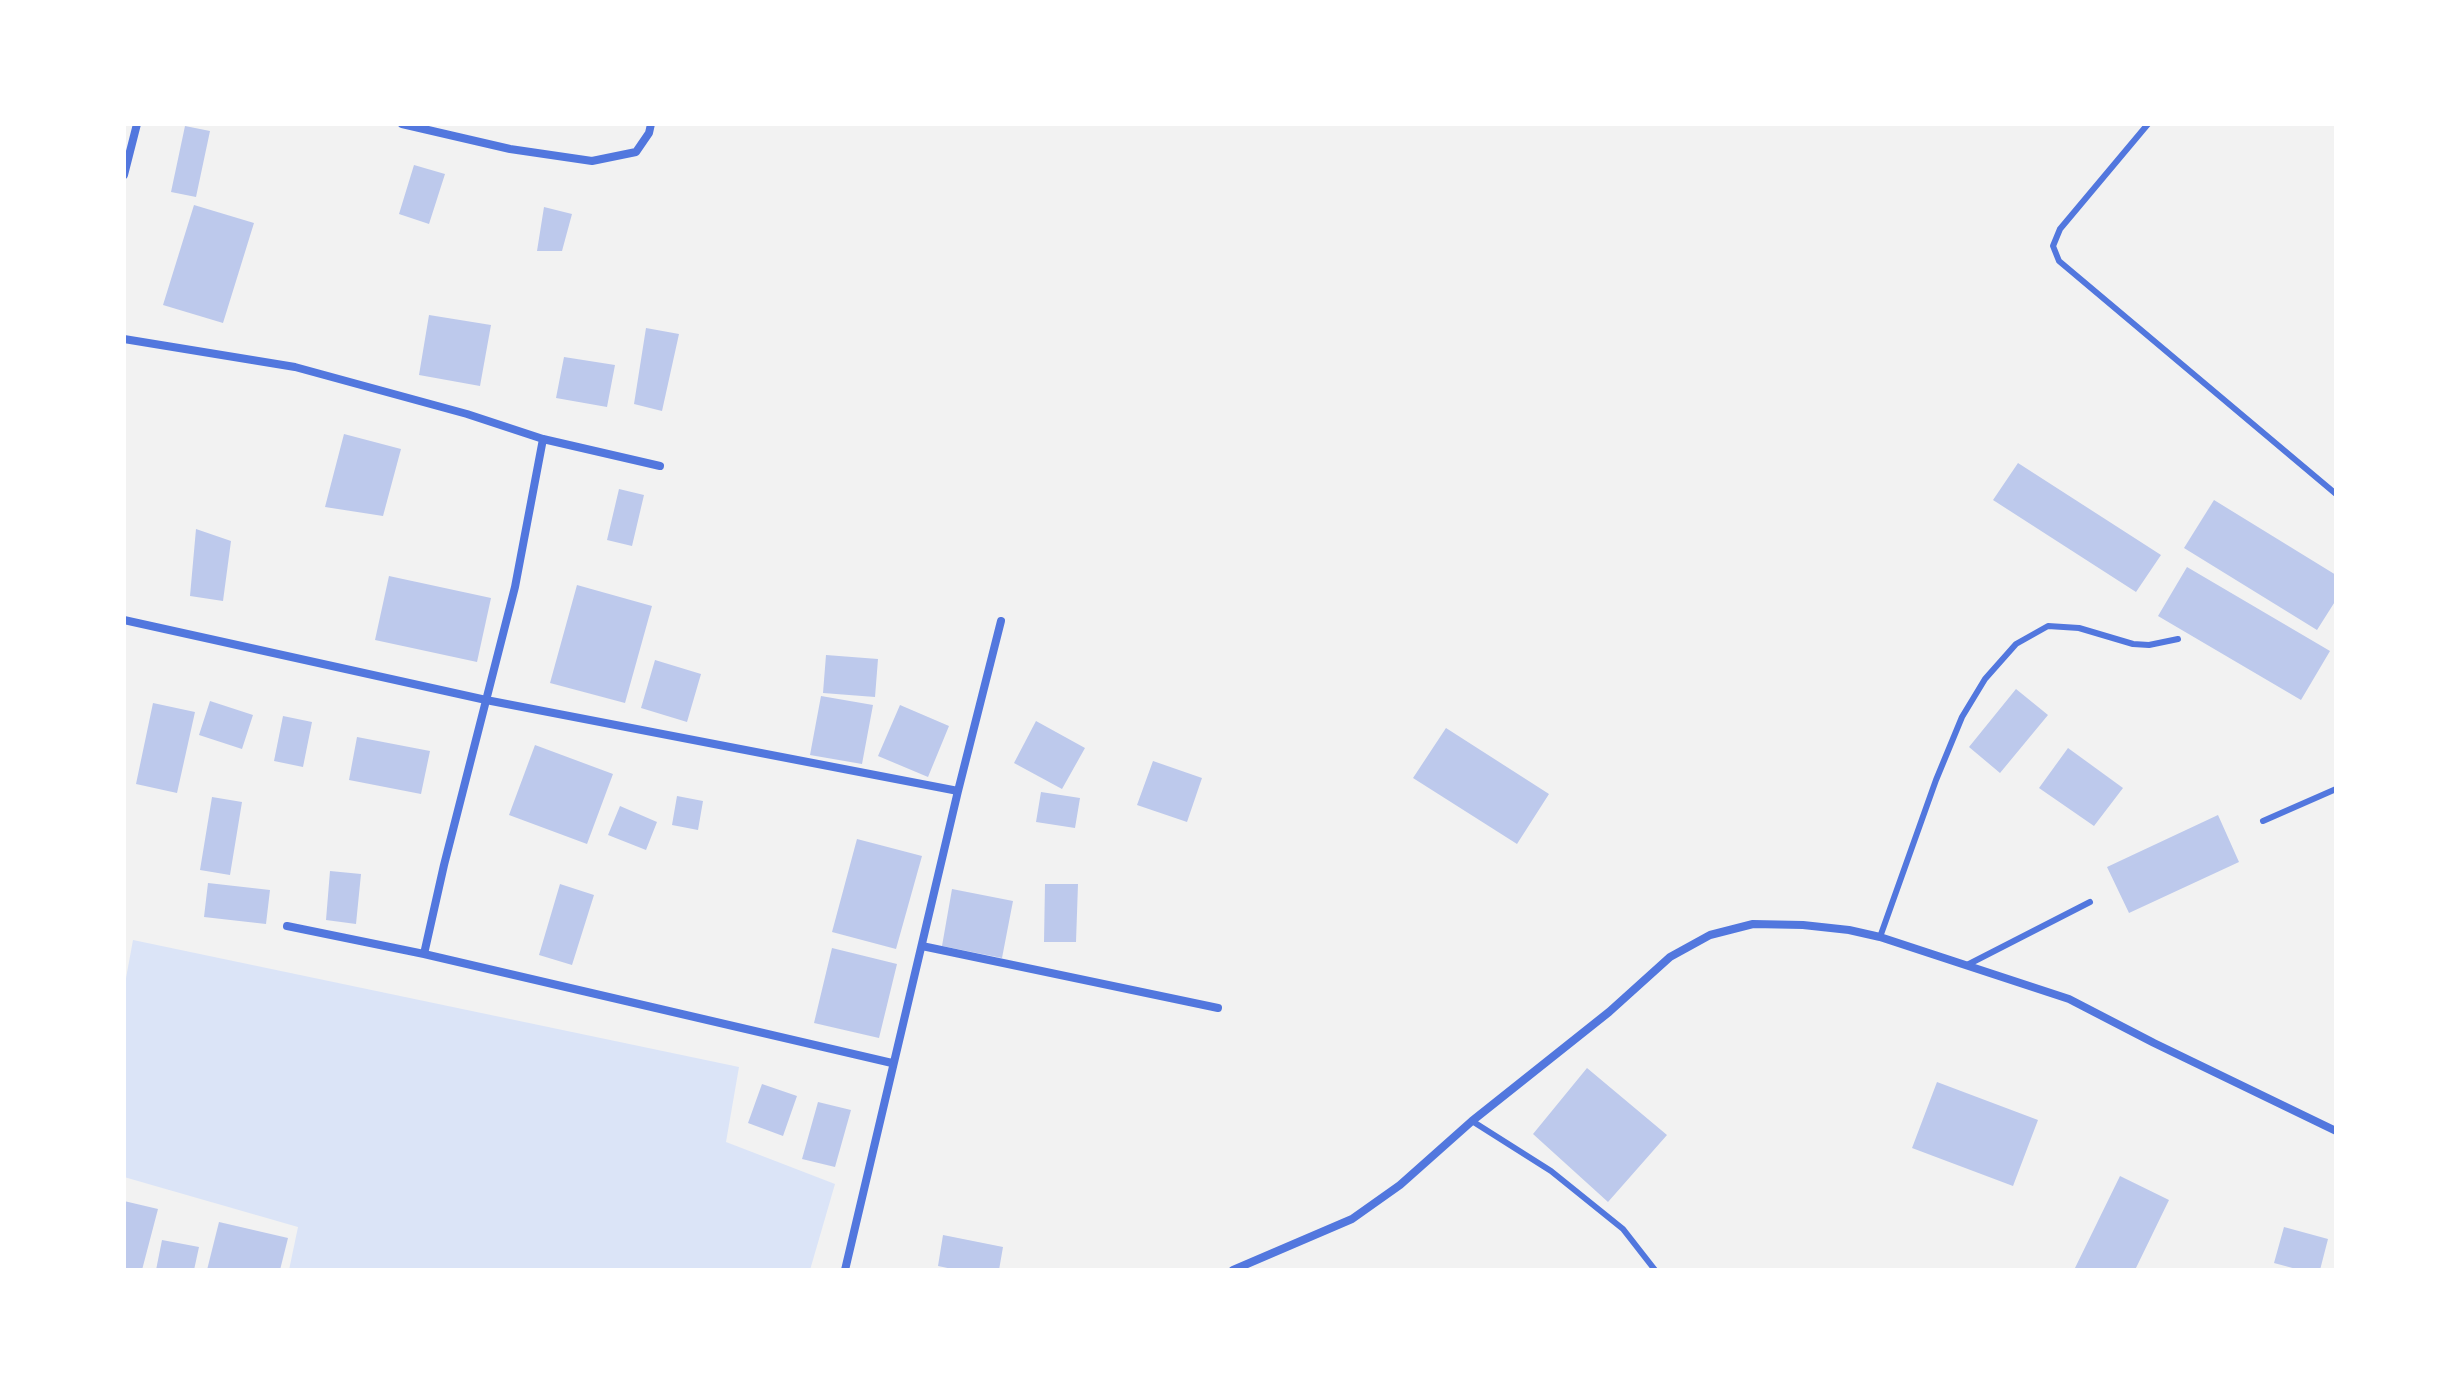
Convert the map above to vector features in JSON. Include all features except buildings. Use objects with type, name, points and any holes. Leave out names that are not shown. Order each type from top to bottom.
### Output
[{"type":"street","points":[[124,175],[137,124]]},
{"type":"street","points":[[402,124],[510,149],[592,161],[636,152],[649,133],[651,124]]},
{"type":"street","points":[[124,339],[295,367],[467,414],[543,439],[660,466]]},
{"type":"street","points":[[424,954],[515,587],[543,439]]},
{"type":"street","points":[[124,620],[486,700],[958,791]]},
{"type":"street","points":[[845,1270],[892,1063],[1001,621]]},
{"type":"street","points":[[1233,1270],[1352,1219],[1400,1185],[1472,1121],[1609,1012],[1670,957],[1710,935],[1753,924],[1849,930],[1880,937],[2069,999],[2336,1131]]},
{"type":"street","points":[[287,926],[424,954],[892,1063]]},
{"type":"street","points":[[922,946],[1218,1008]]},
{"type":"lane","points":[[2148,124],[2060,229],[2053,246],[2059,261],[2336,494]]},
{"type":"lane","points":[[1880,937],[1962,717],[1985,679],[2016,644],[2048,626],[2079,628],[2133,644],[2149,645],[2178,639]]},
{"type":"lane","points":[[2263,821],[2336,789]]},
{"type":"lane","points":[[1967,965],[2090,902]]},
{"type":"lane","points":[[1472,1121],[1551,1171],[1611,1219],[1623,1229],[1655,1270]]},
{"type":"shaded area","points":[[133,940],[739,1067],[726,1142],[835,1184],[810,1270],[289,1270],[298,1227],[124,1177],[124,989]]}]
